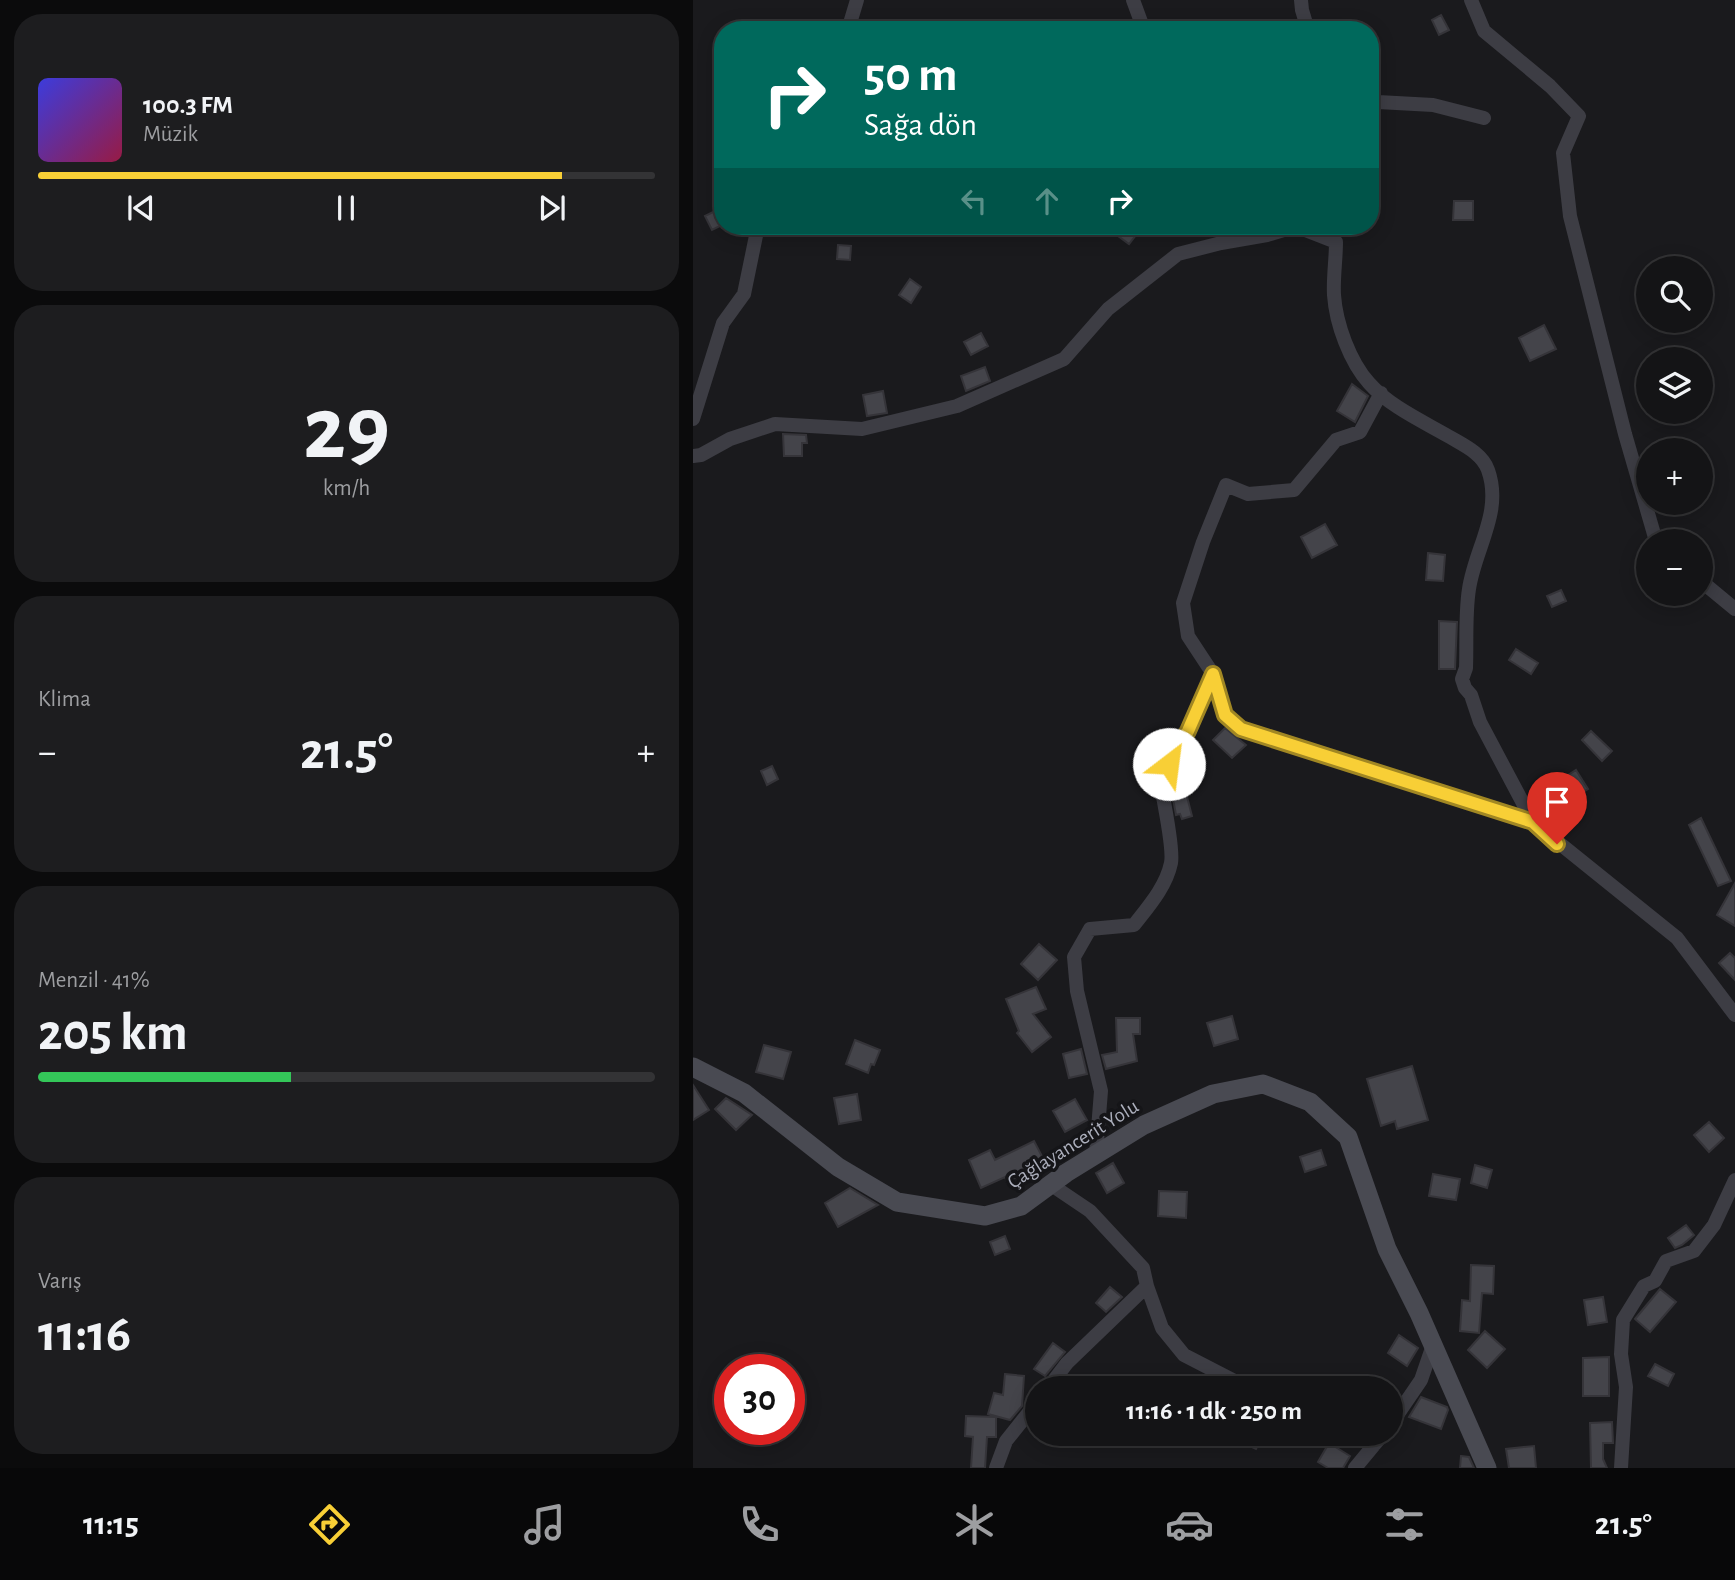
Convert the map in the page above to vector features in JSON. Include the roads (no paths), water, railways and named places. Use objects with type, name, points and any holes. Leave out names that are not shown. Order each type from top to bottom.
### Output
[{"type":"main road","name":"Çağlayancerit Yolu","points":[[693,1067],[744,1093],[838,1167],[897,1202],[985,1216],[1021,1206],[1050,1184],[1144,1125],[1213,1094],[1263,1084],[1310,1101],[1348,1137],[1387,1249],[1487,1468]]},
{"type":"street","points":[[851,21],[857,0]]},
{"type":"street","points":[[1133,0],[1141,21]]},
{"type":"street","points":[[1301,0],[1305,21]]},
{"type":"street","points":[[1471,0],[1484,31],[1550,86],[1579,116],[1563,153],[1570,216],[1625,433],[1653,529]]},
{"type":"street","points":[[1379,102],[1433,105],[1484,118]]},
{"type":"street","points":[[693,419],[723,323],[744,295],[756,235]]},
{"type":"street","points":[[693,456],[701,455],[730,439],[775,424],[862,429],[957,406],[1064,359],[1108,309],[1178,254],[1267,235]]},
{"type":"street","points":[[1318,235],[1336,242],[1334,296],[1340,324],[1353,360],[1369,384],[1476,453],[1488,468],[1493,496],[1492,513],[1472,572],[1466,668],[1462,679],[1471,695],[1480,722],[1533,822]]},
{"type":"street","points":[[1381,393],[1360,432],[1336,440],[1294,490],[1248,494],[1226,485],[1183,603],[1188,636],[1213,674],[1225,715],[1241,729],[1533,822],[1677,939],[1735,1016]]},
{"type":"street","points":[[1713,591],[1735,609]]},
{"type":"street","points":[[1096,1154],[1101,1091],[1077,992],[1073,957],[1090,929],[1134,925],[1159,893],[1171,862],[1160,781],[1188,731],[1213,674]]},
{"type":"street","points":[[1621,1468],[1626,1387],[1621,1354],[1623,1320],[1644,1286],[1655,1281],[1666,1261],[1694,1251],[1714,1225],[1735,1180]]},
{"type":"street","points":[[1050,1184],[1090,1211],[1143,1268],[1162,1328],[1184,1355],[1225,1376]]},
{"type":"street","points":[[1057,1376],[1067,1363],[1147,1286]]},
{"type":"street","points":[[1403,1406],[1421,1380],[1433,1345]]},
{"type":"street","points":[[996,1468],[1006,1441],[1025,1417]]},
{"type":"street","points":[[1355,1468],[1373,1446]]}]
